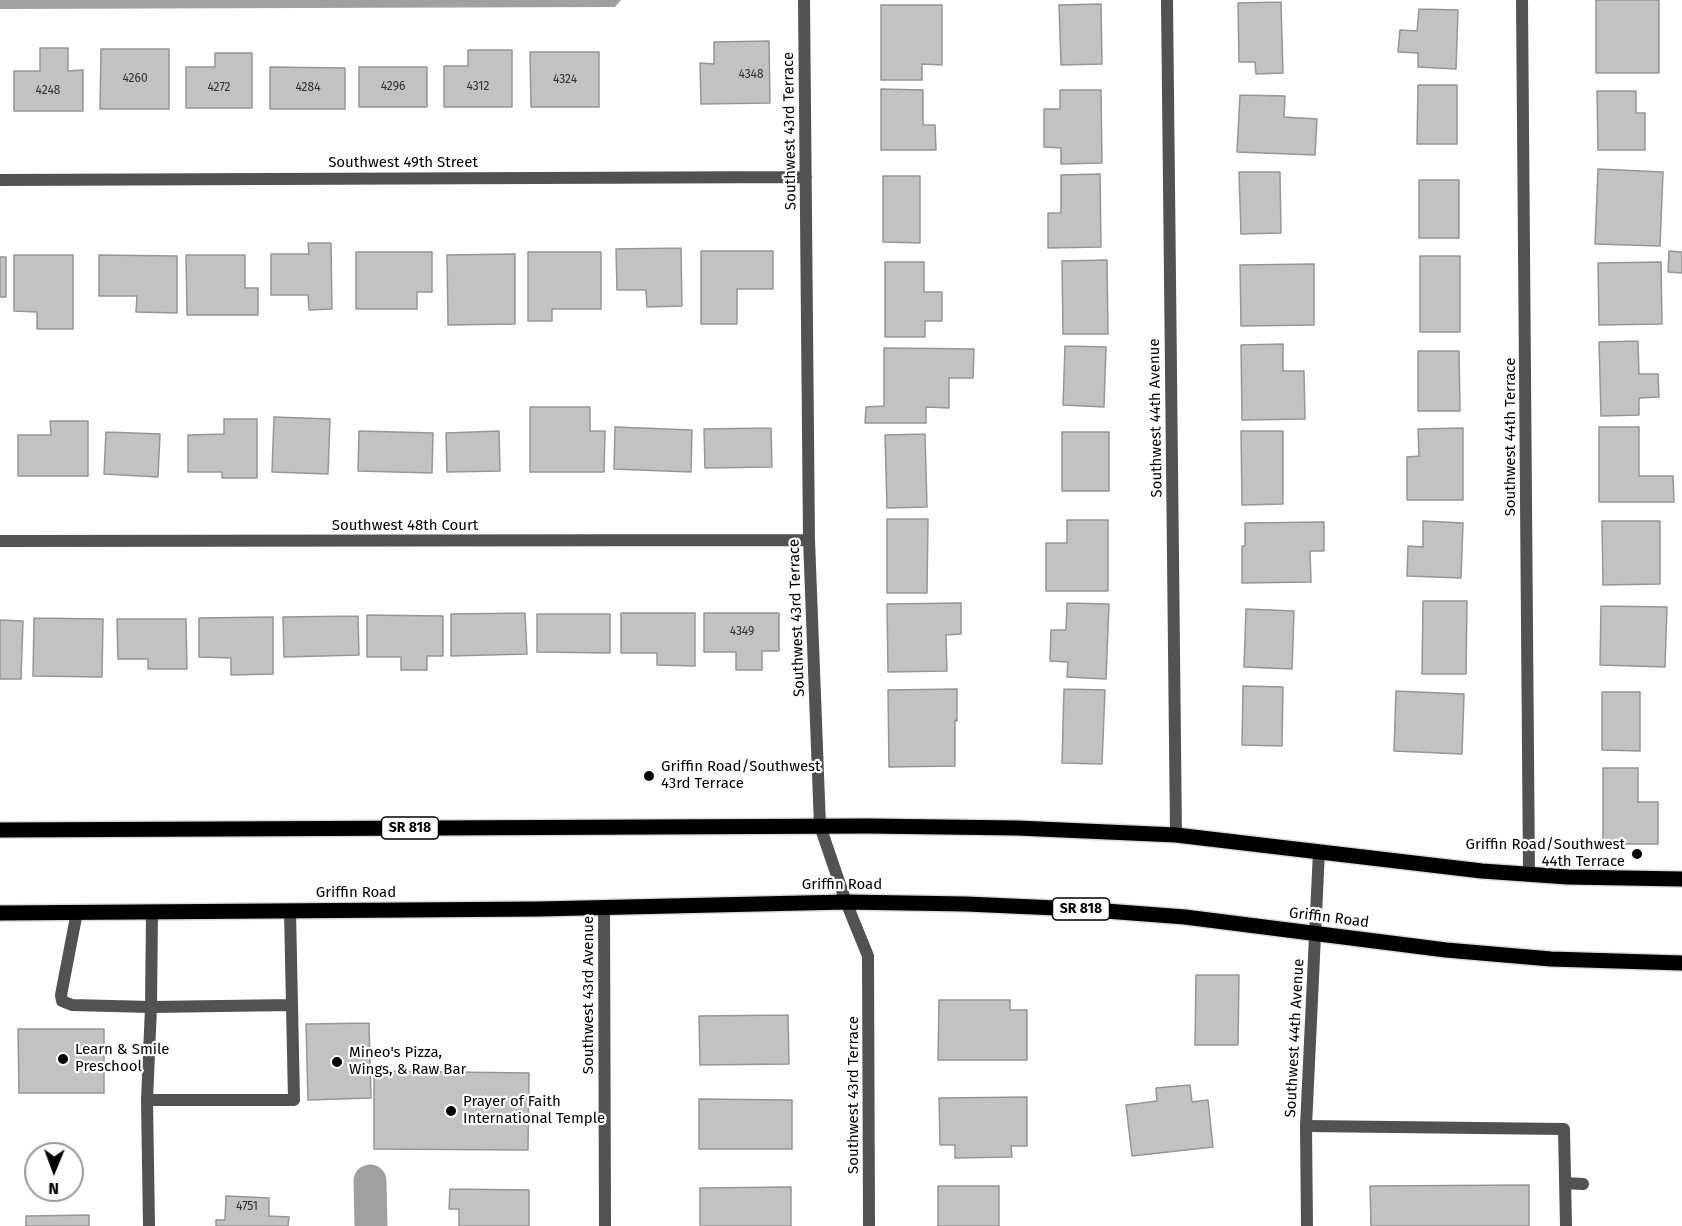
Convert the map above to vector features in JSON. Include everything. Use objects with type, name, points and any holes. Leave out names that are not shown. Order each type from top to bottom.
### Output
[{"type":"main road","name":"SR 818","points":[[0,830],[820,826],[1017,828],[1176,835],[1529,875],[1682,879]]},
{"type":"main road","name":"Griffin Road","points":[[0,913],[604,908],[846,902],[966,904],[1079,909],[1185,918],[1446,950],[1539,958],[1682,963]]},
{"type":"street","name":"Southwest 43rd Terrace","points":[[804,0],[809,540],[820,826],[846,902],[868,956],[870,1226]]},
{"type":"street","name":"Southwest 44th Avenue","points":[[1167,0],[1176,835]]},
{"type":"street","name":"Southwest 44th Terrace","points":[[1522,0],[1529,875]]},
{"type":"street","name":"Southwest 49th Street","points":[[0,180],[806,177]]},
{"type":"street","name":"Southwest 48th Court","points":[[0,542],[809,540]]},
{"type":"street","name":"Southwest 44th Avenue","points":[[1307,1226],[1306,1126],[1319,851]]},
{"type":"street","name":"Southwest 43rd Avenue","points":[[604,908],[604,1226]]},
{"type":"street","points":[[147,1100],[294,1100],[290,911]]},
{"type":"street","points":[[76,912],[61,995],[62,1001],[72,1005],[151,1007],[292,1005]]},
{"type":"street","points":[[149,1226],[147,1100],[152,912]]},
{"type":"street","points":[[1306,1126],[1564,1129],[1566,1226]]},
{"type":"street","points":[[1565,1184],[1583,1184]]},
{"type":"shaded area","points":[[0,0],[621,0],[615,7],[0,9]]},
{"type":"building","points":[[1596,0],[1659,0],[1659,73],[1596,73]]},
{"type":"building","points":[[1281,2],[1283,73],[1256,74],[1255,62],[1239,62],[1238,3]]},
{"type":"building","points":[[1101,4],[1102,64],[1061,65],[1059,5]]},
{"type":"building","points":[[881,5],[942,5],[942,65],[922,64],[922,80],[881,80]]},
{"type":"building","points":[[1419,9],[1458,10],[1456,69],[1418,67],[1418,53],[1398,52],[1400,30],[1417,31]]},
{"type":"building","points":[[769,41],[770,103],[701,104],[700,63],[714,64],[714,42]]},
{"type":"building","points":[[40,48],[68,48],[68,71],[83,70],[83,111],[14,111],[14,71],[40,71]]},
{"type":"building","points":[[101,49],[169,49],[169,109],[100,109]]},
{"type":"building","points":[[468,50],[512,50],[512,107],[444,107],[444,66],[468,66]]},
{"type":"building","points":[[530,52],[599,52],[599,107],[531,107]]},
{"type":"building","points":[[215,53],[252,53],[252,108],[186,108],[186,67],[215,67]]},
{"type":"building","points":[[270,67],[345,68],[345,109],[270,109]]},
{"type":"building","points":[[359,67],[427,67],[427,107],[359,107]]},
{"type":"building","points":[[1418,85],[1457,85],[1457,144],[1417,144]]},
{"type":"building","points":[[881,89],[923,90],[923,125],[935,125],[936,150],[881,150]]},
{"type":"building","points":[[1060,90],[1101,90],[1102,163],[1061,164],[1061,148],[1044,147],[1044,109],[1060,109]]},
{"type":"building","points":[[1597,91],[1636,91],[1636,113],[1645,113],[1645,150],[1598,150]]},
{"type":"building","points":[[1240,95],[1285,96],[1284,117],[1317,119],[1315,155],[1237,152]]},
{"type":"building","points":[[1598,169],[1663,172],[1660,246],[1595,244]]},
{"type":"building","points":[[1239,172],[1280,172],[1281,233],[1241,234]]},
{"type":"building","points":[[1100,174],[1101,247],[1048,248],[1048,213],[1061,213],[1061,175]]},
{"type":"building","points":[[883,176],[920,176],[920,243],[883,242]]},
{"type":"building","points":[[1419,180],[1459,180],[1459,238],[1419,238]]},
{"type":"building","points":[[308,243],[331,243],[332,309],[309,310],[308,295],[271,295],[271,254],[309,254]]},
{"type":"building","points":[[681,248],[682,306],[647,307],[646,290],[617,290],[616,249]]},
{"type":"building","points":[[701,251],[773,251],[773,289],[737,289],[737,324],[701,324]]},
{"type":"building","points":[[1669,251],[1682,252],[1682,273],[1668,272]]},
{"type":"building","points":[[356,252],[432,252],[432,292],[417,292],[417,309],[356,309]]},
{"type":"building","points":[[528,252],[601,252],[601,309],[552,309],[552,321],[528,321]]},
{"type":"building","points":[[515,254],[515,324],[448,325],[447,255]]},
{"type":"building","points":[[14,255],[73,255],[73,329],[37,329],[37,312],[14,311]]},
{"type":"building","points":[[99,255],[177,256],[177,313],[136,312],[137,296],[99,296]]},
{"type":"building","points":[[186,255],[245,255],[245,288],[258,288],[258,315],[187,315]]},
{"type":"building","points":[[1420,256],[1460,256],[1460,332],[1420,332]]},
{"type":"building","points":[[0,257],[6,257],[6,297],[0,297]]},
{"type":"building","points":[[1107,260],[1108,334],[1063,334],[1062,261]]},
{"type":"building","points":[[885,262],[924,262],[924,292],[942,292],[942,321],[925,321],[925,337],[885,337]]},
{"type":"building","points":[[1661,262],[1662,324],[1599,325],[1598,263]]},
{"type":"building","points":[[1314,264],[1314,325],[1241,326],[1240,265]]},
{"type":"building","points":[[1638,341],[1639,374],[1658,374],[1659,397],[1639,398],[1639,415],[1601,416],[1599,342]]},
{"type":"building","points":[[1283,344],[1283,371],[1304,371],[1305,419],[1242,420],[1241,345]]},
{"type":"building","points":[[1065,346],[1106,347],[1104,407],[1063,405]]},
{"type":"building","points":[[884,348],[974,349],[973,378],[949,378],[949,408],[926,407],[926,423],[865,423],[866,407],[884,406]]},
{"type":"building","points":[[1418,351],[1459,351],[1460,411],[1418,411]]},
{"type":"building","points":[[530,407],[590,407],[590,431],[605,431],[604,472],[530,472]]},
{"type":"building","points":[[274,417],[330,419],[328,474],[272,472]]},
{"type":"building","points":[[224,419],[257,419],[257,478],[222,478],[222,472],[188,472],[188,435],[224,434]]},
{"type":"building","points":[[50,421],[88,421],[88,476],[18,476],[18,435],[51,435]]},
{"type":"building","points":[[615,427],[692,430],[691,472],[614,469]]},
{"type":"building","points":[[1599,427],[1639,427],[1639,476],[1673,476],[1674,502],[1599,502]]},
{"type":"building","points":[[771,428],[772,467],[705,468],[704,429]]},
{"type":"building","points":[[1463,428],[1463,500],[1407,500],[1407,457],[1419,456],[1418,429]]},
{"type":"building","points":[[359,431],[433,433],[432,473],[358,471]]},
{"type":"building","points":[[499,431],[500,471],[447,472],[446,433]]},
{"type":"building","points":[[1241,431],[1283,431],[1283,504],[1242,505]]},
{"type":"building","points":[[106,432],[160,434],[158,477],[104,474]]},
{"type":"building","points":[[1062,432],[1109,432],[1109,491],[1062,491]]},
{"type":"building","points":[[925,434],[927,507],[887,508],[885,435]]},
{"type":"building","points":[[887,519],[928,519],[927,593],[887,593]]},
{"type":"building","points":[[1067,520],[1108,520],[1108,591],[1046,591],[1046,543],[1067,543]]},
{"type":"building","points":[[1423,521],[1463,523],[1461,578],[1407,576],[1408,546],[1423,547]]},
{"type":"building","points":[[1602,521],[1660,521],[1660,584],[1603,585]]},
{"type":"building","points":[[1324,522],[1324,551],[1310,551],[1311,582],[1242,583],[1242,546],[1245,546],[1245,523]]},
{"type":"building","points":[[1423,601],[1467,601],[1466,674],[1422,674]]},
{"type":"building","points":[[961,603],[961,634],[946,635],[947,671],[888,672],[887,604]]},
{"type":"building","points":[[1067,603],[1109,604],[1106,679],[1067,677],[1068,662],[1050,661],[1051,630],[1066,630]]},
{"type":"building","points":[[1601,606],[1667,607],[1665,667],[1600,665]]},
{"type":"building","points":[[1246,609],[1294,611],[1292,669],[1244,667]]},
{"type":"building","points":[[525,613],[527,654],[451,656],[451,614]]},
{"type":"building","points":[[621,613],[695,613],[695,666],[657,665],[657,653],[621,653]]},
{"type":"building","points":[[704,613],[779,613],[779,651],[762,651],[762,670],[736,670],[736,652],[704,652]]},
{"type":"building","points":[[537,614],[610,614],[610,653],[537,652]]},
{"type":"building","points":[[367,615],[443,616],[443,656],[427,656],[427,670],[401,670],[401,657],[367,657]]},
{"type":"building","points":[[358,616],[359,655],[284,657],[283,617]]},
{"type":"building","points":[[273,617],[273,674],[231,675],[231,658],[199,657],[199,618]]},
{"type":"building","points":[[34,618],[103,619],[102,677],[33,676]]},
{"type":"building","points":[[117,619],[186,619],[187,669],[148,669],[148,659],[118,659]]},
{"type":"building","points":[[0,620],[23,621],[21,679],[0,679]]},
{"type":"building","points":[[1243,686],[1283,687],[1282,746],[1242,745]]},
{"type":"building","points":[[957,689],[955,766],[889,767],[888,690]]},
{"type":"building","points":[[1064,689],[1105,690],[1102,764],[1062,763]]},
{"type":"building","points":[[1396,691],[1464,694],[1462,754],[1394,751]]},
{"type":"building","points":[[1602,692],[1640,692],[1640,751],[1602,750]]},
{"type":"building","points":[[1603,768],[1638,768],[1638,802],[1658,802],[1658,844],[1603,844]]},
{"type":"building","points":[[1196,975],[1239,975],[1238,1045],[1195,1045]]},
{"type":"building","points":[[939,1000],[1010,1000],[1010,1010],[1027,1010],[1027,1060],[938,1060]]},
{"type":"building","points":[[788,1015],[789,1064],[700,1065],[699,1016]]},
{"type":"building","points":[[369,1023],[371,1098],[308,1100],[306,1024]]},
{"type":"building","name":"Learn & Smile Preschool","points":[[18,1029],[104,1029],[104,1093],[19,1093]]},
{"type":"building","points":[[374,1071],[529,1073],[528,1150],[374,1149]]},
{"type":"building","points":[[1190,1085],[1192,1102],[1208,1100],[1213,1147],[1132,1156],[1126,1105],[1157,1101],[1156,1088]]},
{"type":"building","points":[[1027,1097],[1027,1146],[1011,1146],[1012,1157],[955,1158],[955,1145],[940,1145],[939,1098]]},
{"type":"building","points":[[699,1099],[792,1100],[792,1149],[699,1149]]},
{"type":"building","points":[[1529,1185],[1529,1226],[1371,1226],[1370,1186]]},
{"type":"building","points":[[938,1186],[999,1186],[999,1226],[938,1226]]},
{"type":"building","points":[[791,1187],[791,1226],[700,1226],[700,1188]]},
{"type":"building","points":[[450,1189],[529,1190],[529,1226],[459,1226],[459,1209],[449,1209]]},
{"type":"building","points":[[226,1196],[269,1198],[269,1216],[289,1217],[288,1226],[216,1226],[216,1220],[225,1220]]},
{"type":"building","points":[[89,1215],[89,1226],[26,1226],[26,1216]]},
{"type":"waterway","points":[[370,1181],[371,1226]]},
{"type":"place","name":"Griffin Road/Southwest 43rd Terrace","points":[[649,776]]},
{"type":"place","name":"Griffin Road/Southwest 44th Terrace","points":[[1637,854]]},
{"type":"place","name":"Learn & Smile Preschool","points":[[63,1059]]},
{"type":"place","name":"Mineo's Pizza, Wings, & Raw Bar","points":[[337,1062]]},
{"type":"place","name":"Prayer of Faith International Temple","points":[[451,1111]]}]
